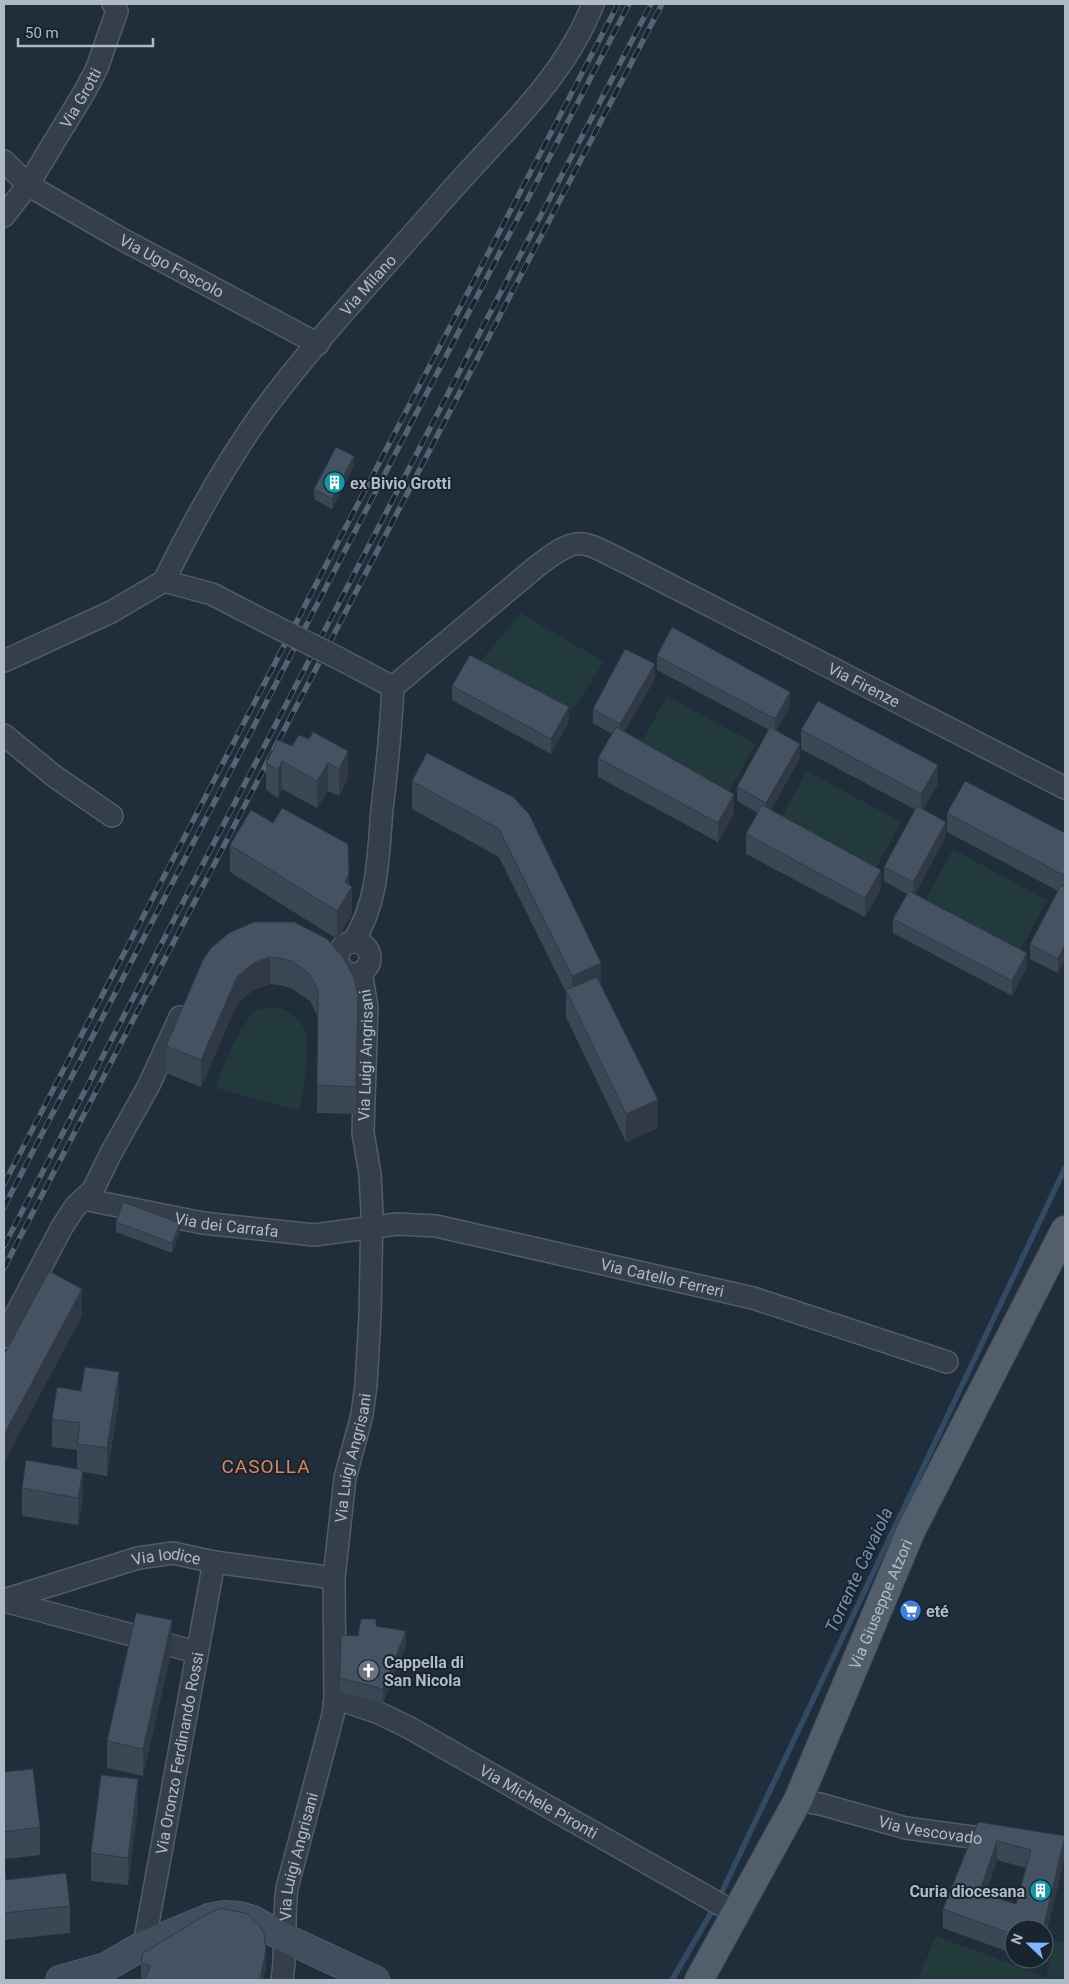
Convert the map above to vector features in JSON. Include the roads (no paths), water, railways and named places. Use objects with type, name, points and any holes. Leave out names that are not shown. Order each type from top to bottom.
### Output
[{"type":"main road","name":"Via Giuseppe Atzori","points":[[699,1980],[731,1911],[798,1800],[911,1531],[1065,1230]]},
{"type":"main road","points":[[60,1980],[106,1967],[144,1945],[208,1918],[224,1915],[239,1916],[253,1920],[285,1938],[375,1980]]},
{"type":"street","name":"Via Milano","points":[[164,581],[192,524],[263,412],[318,344],[473,164],[536,99],[565,58],[593,4]]},
{"type":"street","name":"Via Grotti","points":[[4,216],[28,185],[85,90],[97,68],[121,6]]},
{"type":"street","name":"Via Ugo Foscolo","points":[[4,161],[28,185],[118,237],[318,344]]},
{"type":"street","name":"Via Firenze","points":[[393,687],[557,551],[571,544],[584,542],[1065,788]]},
{"type":"street","points":[[4,661],[111,612],[164,581],[212,594],[393,687]]},
{"type":"street","name":"Via Luigi Angrisani","points":[[282,1980],[285,1938],[284,1910],[287,1888],[333,1715],[335,1698],[334,1578],[345,1478],[362,1415],[366,1384],[370,1318],[372,1212],[370,1174],[363,1133],[367,1008],[349,954],[373,897],[392,720],[393,687]]},
{"type":"street","points":[[4,736],[54,776],[112,816]]},
{"type":"street","points":[[4,1337],[62,1227],[75,1207],[93,1190],[110,1153],[149,1085],[186,1003]]},
{"type":"street","name":"Via dei Carrafa","points":[[83,1199],[203,1222],[314,1235],[371,1229]]},
{"type":"street","name":"Via Catello Ferreri","points":[[371,1229],[397,1224],[436,1226],[753,1298],[947,1362]]},
{"type":"street","name":"Via Iodice","points":[[4,1601],[138,1558],[173,1553],[214,1562],[334,1578]]},
{"type":"street","name":"Via Oronzo Ferdinando Rossi","points":[[144,1945],[196,1652],[214,1562]]},
{"type":"street","points":[[4,1601],[196,1652]]},
{"type":"street","name":"Via Michele Pironti","points":[[335,1698],[379,1713],[408,1727],[731,1911]]},
{"type":"street","name":"Via Vescovado","points":[[798,1800],[820,1804],[906,1828],[1019,1844]]},
{"type":"waterway","name":"Torrente Cavaiola","points":[[719,1898],[1065,1168]]},
{"type":"waterway","name":"Torrente Cavaiola","points":[[672,1980],[715,1906]]},
{"type":"railway","points":[[4,1184],[618,4]]},
{"type":"railway","points":[[4,1207],[629,4]]},
{"type":"railway","points":[[4,1246],[651,4]]},
{"type":"railway","points":[[4,1268],[662,4]]},
{"type":"place","name":"ex Bivio Grotti","points":[[334,483]]},
{"type":"place","name":"eté","points":[[910,1611]]},
{"type":"place","name":"Cappella di San Nicola","points":[[368,1671]]},
{"type":"place","name":"Curia diocesana","points":[[1041,1891]]},
{"type":"district","name":"CASOLLA","points":[[266,1466]]}]
